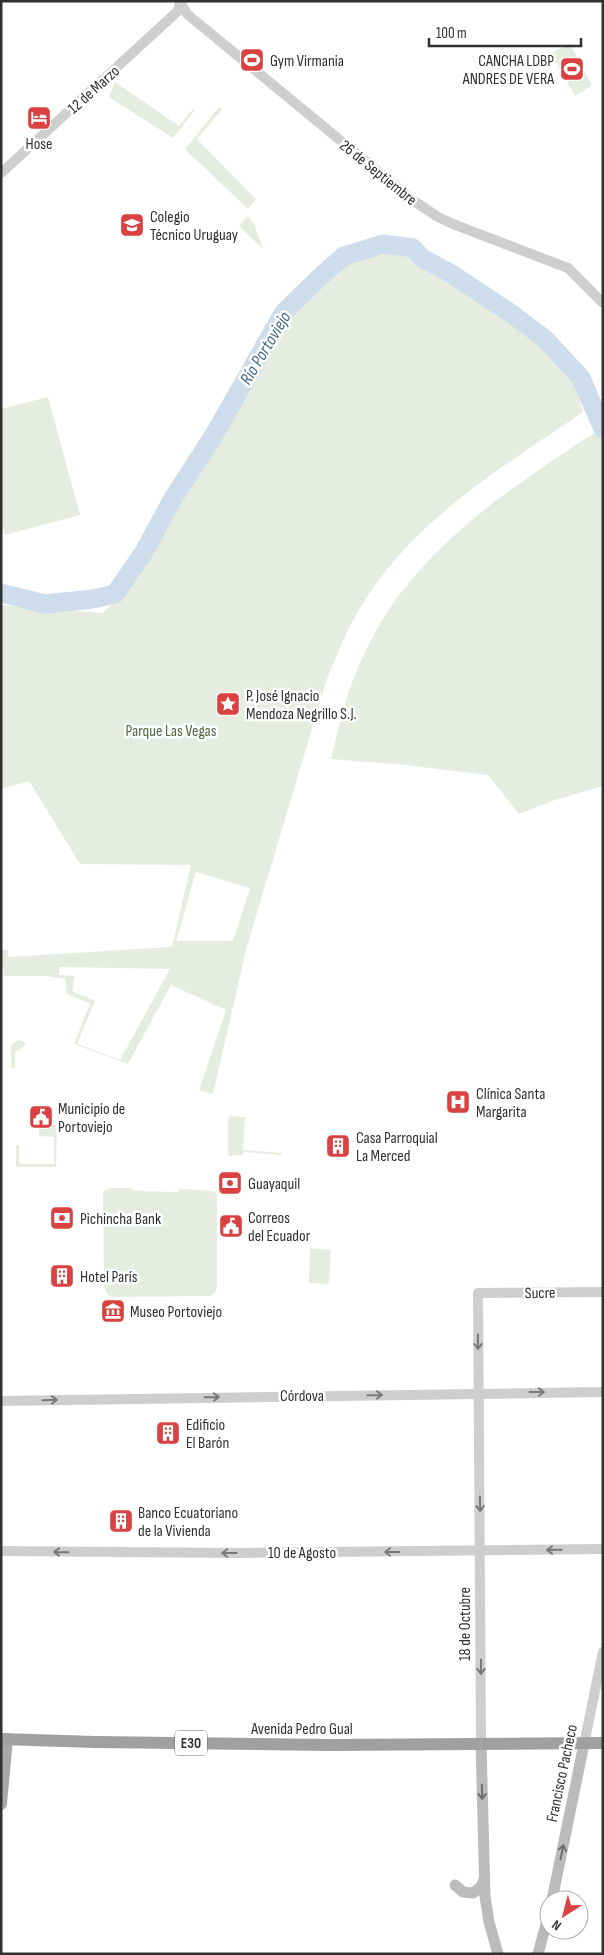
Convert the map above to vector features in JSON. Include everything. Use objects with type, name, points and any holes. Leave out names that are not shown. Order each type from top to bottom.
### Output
[{"type":"highway","name":"Avenida Pedro Gual","points":[[4,1739],[330,1745],[603,1743]]},
{"type":"main road","points":[[1,1804],[4,1739]]},
{"type":"main road","name":"18 de Octubre","points":[[481,1743],[484,1879],[489,1922],[498,1954]]},
{"type":"main road","name":"Francisco Pacheco","points":[[554,1890],[584,1744]]},
{"type":"main road","points":[[455,1885],[463,1892],[473,1893],[481,1887],[484,1879]]},
{"type":"main road","points":[[538,1954],[542,1940]]},
{"type":"main road","points":[[546,1954],[547,1940]]},
{"type":"street","name":"12 de Marzo","points":[[1,174],[181,7]]},
{"type":"street","name":"26 de Septiembre","points":[[181,7],[426,210],[453,224],[568,268],[603,303]]},
{"type":"street","name":"Sucre","points":[[478,1293],[603,1292]]},
{"type":"street","name":"18 de Octubre","points":[[478,1293],[481,1743]]},
{"type":"street","name":"Córdova","points":[[1,1401],[603,1392]]},
{"type":"street","name":"10 de Agosto","points":[[1,1551],[480,1551],[603,1549]]},
{"type":"street","name":"Francisco Pacheco","points":[[584,1744],[603,1652]]},
{"type":"green space","name":"CANCHA LDBP ANDRES DE VERA","points":[[570,44],[592,85],[575,96],[551,53]]},
{"type":"green space","points":[[115,82],[179,126],[193,109],[195,110],[173,138],[109,97]]},
{"type":"green space","points":[[219,107],[222,109],[197,139],[256,199],[248,209],[185,149]]},
{"type":"green space","points":[[248,216],[254,224],[263,249],[239,226]]},
{"type":"green space","name":"Parque Las Vegas","points":[[389,250],[410,255],[516,326],[554,358],[577,387],[583,412],[493,473],[436,518],[386,570],[354,619],[327,679],[247,946],[213,1094],[199,1090],[226,1010],[171,985],[128,1064],[74,1044],[90,1004],[67,994],[65,979],[46,976],[4,976],[1,950],[8,950],[8,957],[172,947],[191,865],[80,864],[29,781],[1,789],[1,605],[103,613],[118,599],[136,576],[189,484],[220,439],[283,325],[340,266],[372,251]],"holes":[[[196,872],[250,888],[233,941],[176,941]],[[59,967],[170,969],[120,1060],[77,1044],[95,1001],[72,991],[75,976],[59,975]]]},
{"type":"green space","points":[[48,397],[80,515],[5,535],[1,519],[1,409]]},
{"type":"green space","points":[[603,427],[603,786],[552,801],[519,814],[488,775],[405,765],[331,759],[344,706],[359,666],[380,624],[411,580],[460,530],[488,507]]},
{"type":"green space","points":[[18,1040],[26,1043],[15,1053],[15,1068],[11,1068],[11,1045]]},
{"type":"green space","points":[[230,1116],[245,1117],[243,1150],[282,1153],[281,1155],[243,1152],[242,1155],[229,1156],[228,1119]]},
{"type":"green space","points":[[39,1124],[57,1125],[56,1167],[16,1167],[16,1145],[19,1145],[19,1164],[54,1164],[54,1137],[39,1136]]},
{"type":"green space","points":[[110,1188],[131,1188],[133,1191],[178,1192],[180,1189],[213,1191],[217,1194],[217,1288],[214,1294],[211,1296],[112,1297],[108,1295],[104,1287],[103,1195],[104,1191]]},
{"type":"green space","points":[[310,1248],[331,1250],[329,1284],[309,1283]]},
{"type":"waterway","name":"Río Portoviejo","points":[[1,593],[45,604],[93,599],[115,594],[144,552],[172,500],[214,435],[284,312],[344,256],[383,244],[413,248],[422,258],[450,273],[512,314],[545,339],[581,378],[603,429]]},
{"type":"place","name":"Gym Virmania","points":[[252,60]]},
{"type":"place","name":"CANCHA LDBP ANDRES DE VERA","points":[[572,69]]},
{"type":"place","name":"Hose","points":[[39,118]]},
{"type":"place","name":"Colegio Técnico Uruguay","points":[[132,225]]},
{"type":"place","name":"P. José Ignacio Mendoza Negrillo S.J.","points":[[228,704]]},
{"type":"place","name":"Clínica Santa Margarita","points":[[458,1102]]},
{"type":"place","name":"Municipio de Portoviejo","points":[[41,1117]]},
{"type":"place","name":"Casa Parroquial La Merced","points":[[338,1146]]},
{"type":"place","name":"Guayaquil","points":[[230,1183]]},
{"type":"place","name":"Pichincha Bank","points":[[62,1218]]},
{"type":"place","name":"Correos del Ecuador","points":[[231,1226]]},
{"type":"place","name":"Hotel París","points":[[62,1276]]},
{"type":"place","name":"Museo Portoviejo","points":[[113,1311]]},
{"type":"place","name":"Edificio El Barón","points":[[168,1433]]},
{"type":"place","name":"Banco Ecuatoriano de la Vivienda","points":[[121,1521]]}]
